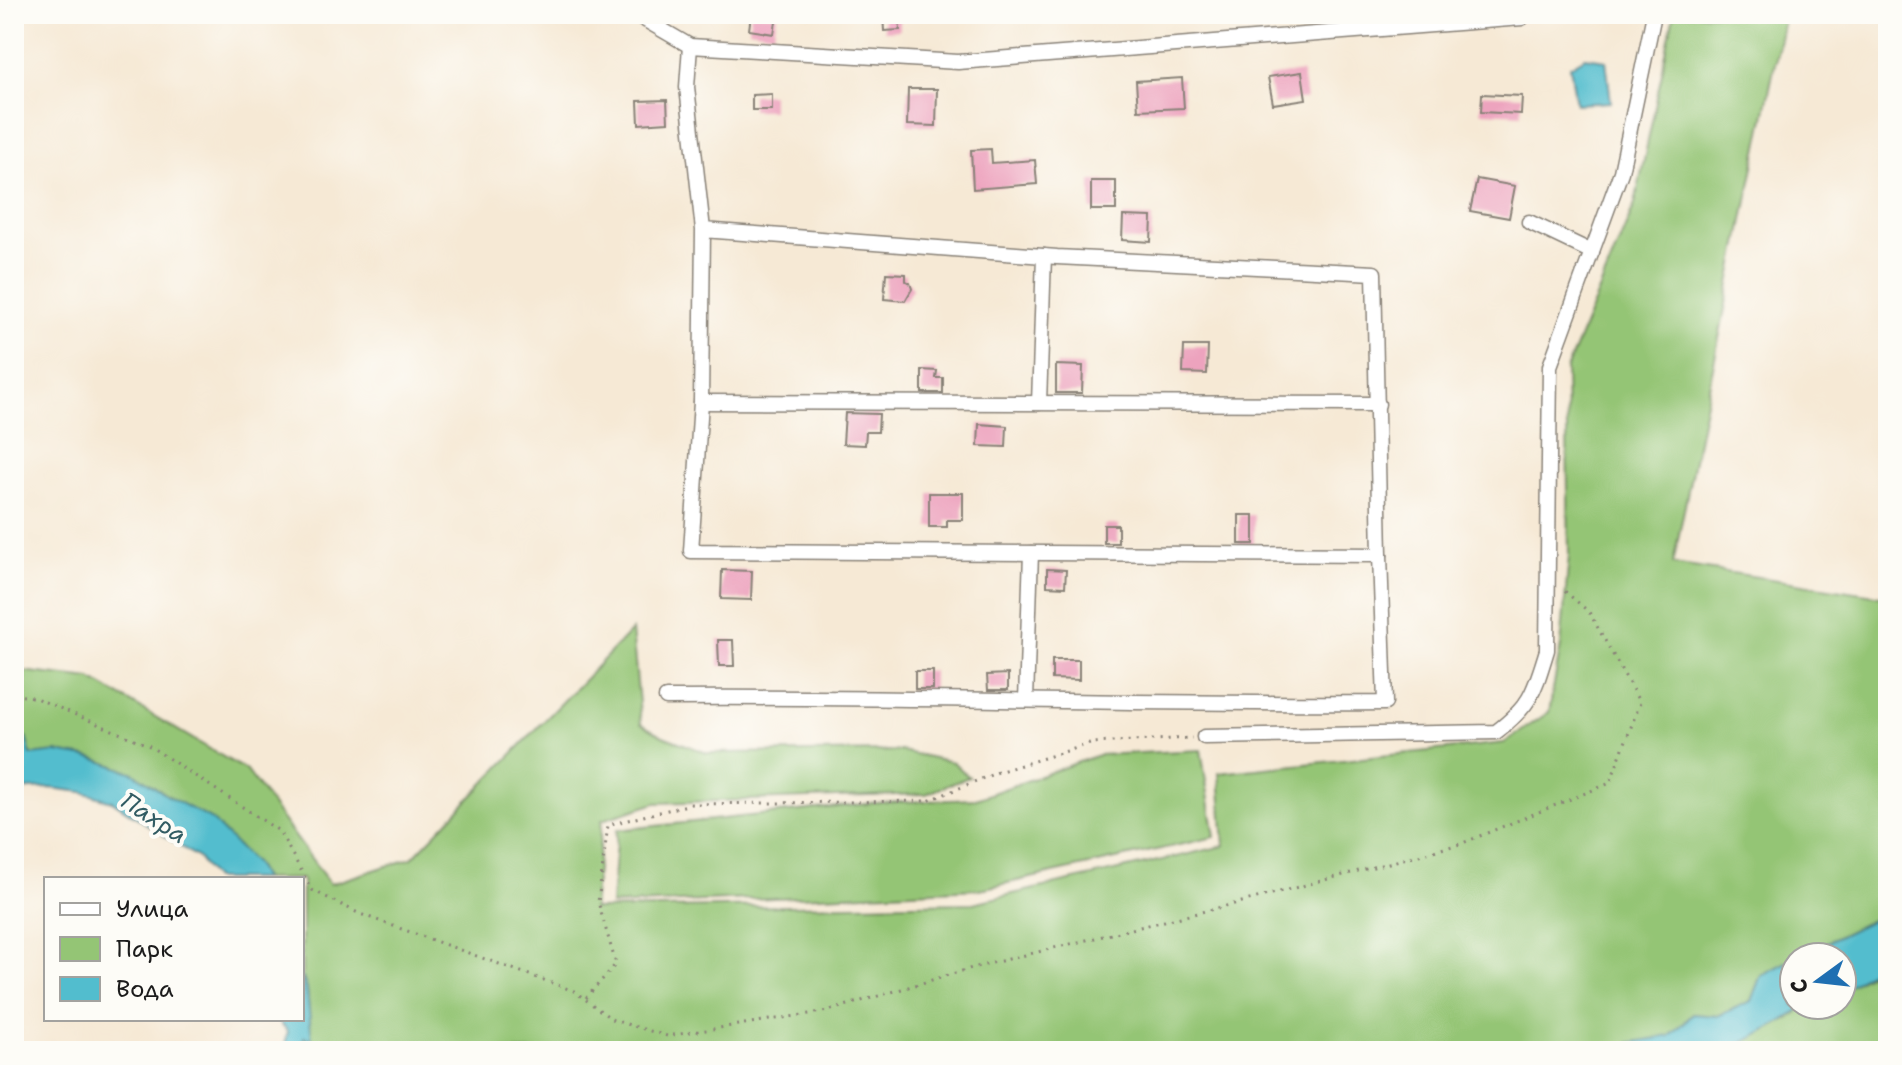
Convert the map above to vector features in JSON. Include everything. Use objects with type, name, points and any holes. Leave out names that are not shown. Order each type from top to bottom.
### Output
[{"type":"street","points":[[635,14],[690,46],[958,62],[1522,18],[1525,14]]},
{"type":"street","points":[[1204,737],[1496,732],[1521,713],[1534,693],[1547,650],[1550,366],[1621,172],[1654,14]]},
{"type":"street","points":[[690,46],[687,87],[703,230],[701,402],[691,551],[1380,555]]},
{"type":"street","points":[[1529,222],[1592,252]]},
{"type":"street","points":[[666,698],[829,697],[1223,705],[1385,703],[1374,273],[1044,256],[703,230]]},
{"type":"street","points":[[1039,403],[1044,256]]},
{"type":"street","points":[[701,402],[1378,404]]},
{"type":"street","points":[[1026,700],[1031,553]]},
{"type":"path","points":[[14,695],[33,697],[148,745],[279,831],[312,890],[360,914],[574,991],[613,1020],[667,1036],[828,1011],[972,968],[1234,904],[1460,844],[1610,783],[1640,703],[1589,612],[1549,578]]},
{"type":"path","points":[[585,999],[616,964],[598,902],[608,825],[691,804],[928,801],[998,772],[1093,743],[1204,737]]},
{"type":"path","points":[[1879,1051],[1888,1046]]},
{"type":"green space","points":[[1674,14],[1785,14],[1673,564],[1888,597],[1888,912],[1830,941],[1778,941],[1778,967],[1761,975],[1751,1001],[1718,1016],[1693,1014],[1670,1037],[1629,1043],[1614,1051],[301,1051],[304,1036],[311,1041],[304,981],[304,877],[262,877],[255,864],[153,786],[96,760],[65,754],[31,755],[26,737],[14,734],[14,670],[91,679],[247,771],[330,884],[412,858],[632,630],[641,724],[663,736],[707,753],[901,751],[953,762],[969,777],[926,794],[656,803],[602,820],[593,909],[973,903],[1224,846],[1219,773],[1504,743],[1549,712],[1561,645],[1569,555],[1566,370],[1635,204]]},
{"type":"green space","points":[[1201,750],[1215,837],[981,889],[611,905],[617,830],[875,803],[976,799],[1098,755]]},
{"type":"green space","points":[[1888,960],[1888,1051],[1723,1051],[1785,1021],[1858,1021],[1858,980]]},
{"type":"water","points":[[1585,57],[1606,60],[1611,102],[1576,104],[1570,66]]},
{"type":"water","name":"Пахра","points":[[14,734],[26,737],[31,755],[57,752],[92,758],[134,773],[212,820],[255,864],[262,877],[212,877],[198,858],[112,801],[82,792],[50,788],[14,790]]},
{"type":"water","points":[[1888,912],[1888,960],[1858,980],[1858,941],[1829,941]]},
{"type":"water","points":[[1778,966],[1778,1021],[1782,1021],[1755,1036],[1723,1051],[1614,1051],[1629,1043],[1670,1036],[1693,1014],[1718,1016],[1751,1001],[1761,975]]},
{"type":"water","points":[[304,981],[312,1041],[304,1037],[301,1051],[284,1051],[288,1031],[279,1021],[304,1021]]},
{"type":"building","points":[[751,14],[777,15],[774,34],[749,30]]},
{"type":"building","points":[[883,14],[899,14],[900,30],[884,31]]},
{"type":"building","points":[[1302,72],[1306,99],[1273,104],[1268,77]]},
{"type":"building","points":[[1182,78],[1184,108],[1138,110],[1136,81]]},
{"type":"building","points":[[908,89],[937,89],[936,126],[907,125]]},
{"type":"building","points":[[772,94],[772,110],[752,110],[752,95]]},
{"type":"building","points":[[1482,94],[1522,96],[1521,114],[1481,112]]},
{"type":"building","points":[[667,100],[668,122],[639,124],[638,101]]},
{"type":"building","points":[[991,149],[992,163],[1035,160],[1037,184],[973,189],[971,150]]},
{"type":"building","points":[[1477,179],[1515,186],[1509,218],[1470,211]]},
{"type":"building","points":[[1091,181],[1116,181],[1116,210],[1091,210]]},
{"type":"building","points":[[1123,216],[1152,217],[1151,242],[1122,240]]},
{"type":"building","points":[[886,273],[906,274],[906,281],[912,289],[905,301],[884,299]]},
{"type":"building","points":[[1184,346],[1208,346],[1207,374],[1183,373]]},
{"type":"building","points":[[1056,365],[1083,366],[1082,393],[1056,393]]},
{"type":"building","points":[[922,370],[937,371],[936,378],[943,378],[943,393],[922,393]]},
{"type":"building","points":[[845,413],[879,414],[878,432],[866,432],[865,445],[843,444]]},
{"type":"building","points":[[979,424],[1007,426],[1006,447],[978,446]]},
{"type":"building","points":[[929,493],[963,493],[963,520],[947,520],[947,527],[929,527]]},
{"type":"building","points":[[1239,515],[1254,515],[1254,544],[1239,544]]},
{"type":"building","points":[[1104,525],[1118,525],[1118,543],[1104,543]]},
{"type":"building","points":[[1047,569],[1066,570],[1065,587],[1047,586]]},
{"type":"building","points":[[722,570],[752,571],[751,600],[721,599]]},
{"type":"building","points":[[718,640],[733,640],[734,666],[719,666]]},
{"type":"building","points":[[1052,660],[1079,660],[1079,680],[1052,679]]},
{"type":"building","points":[[915,671],[933,671],[933,689],[915,689]]},
{"type":"building","points":[[1008,674],[1008,690],[988,690],[987,675]]}]
